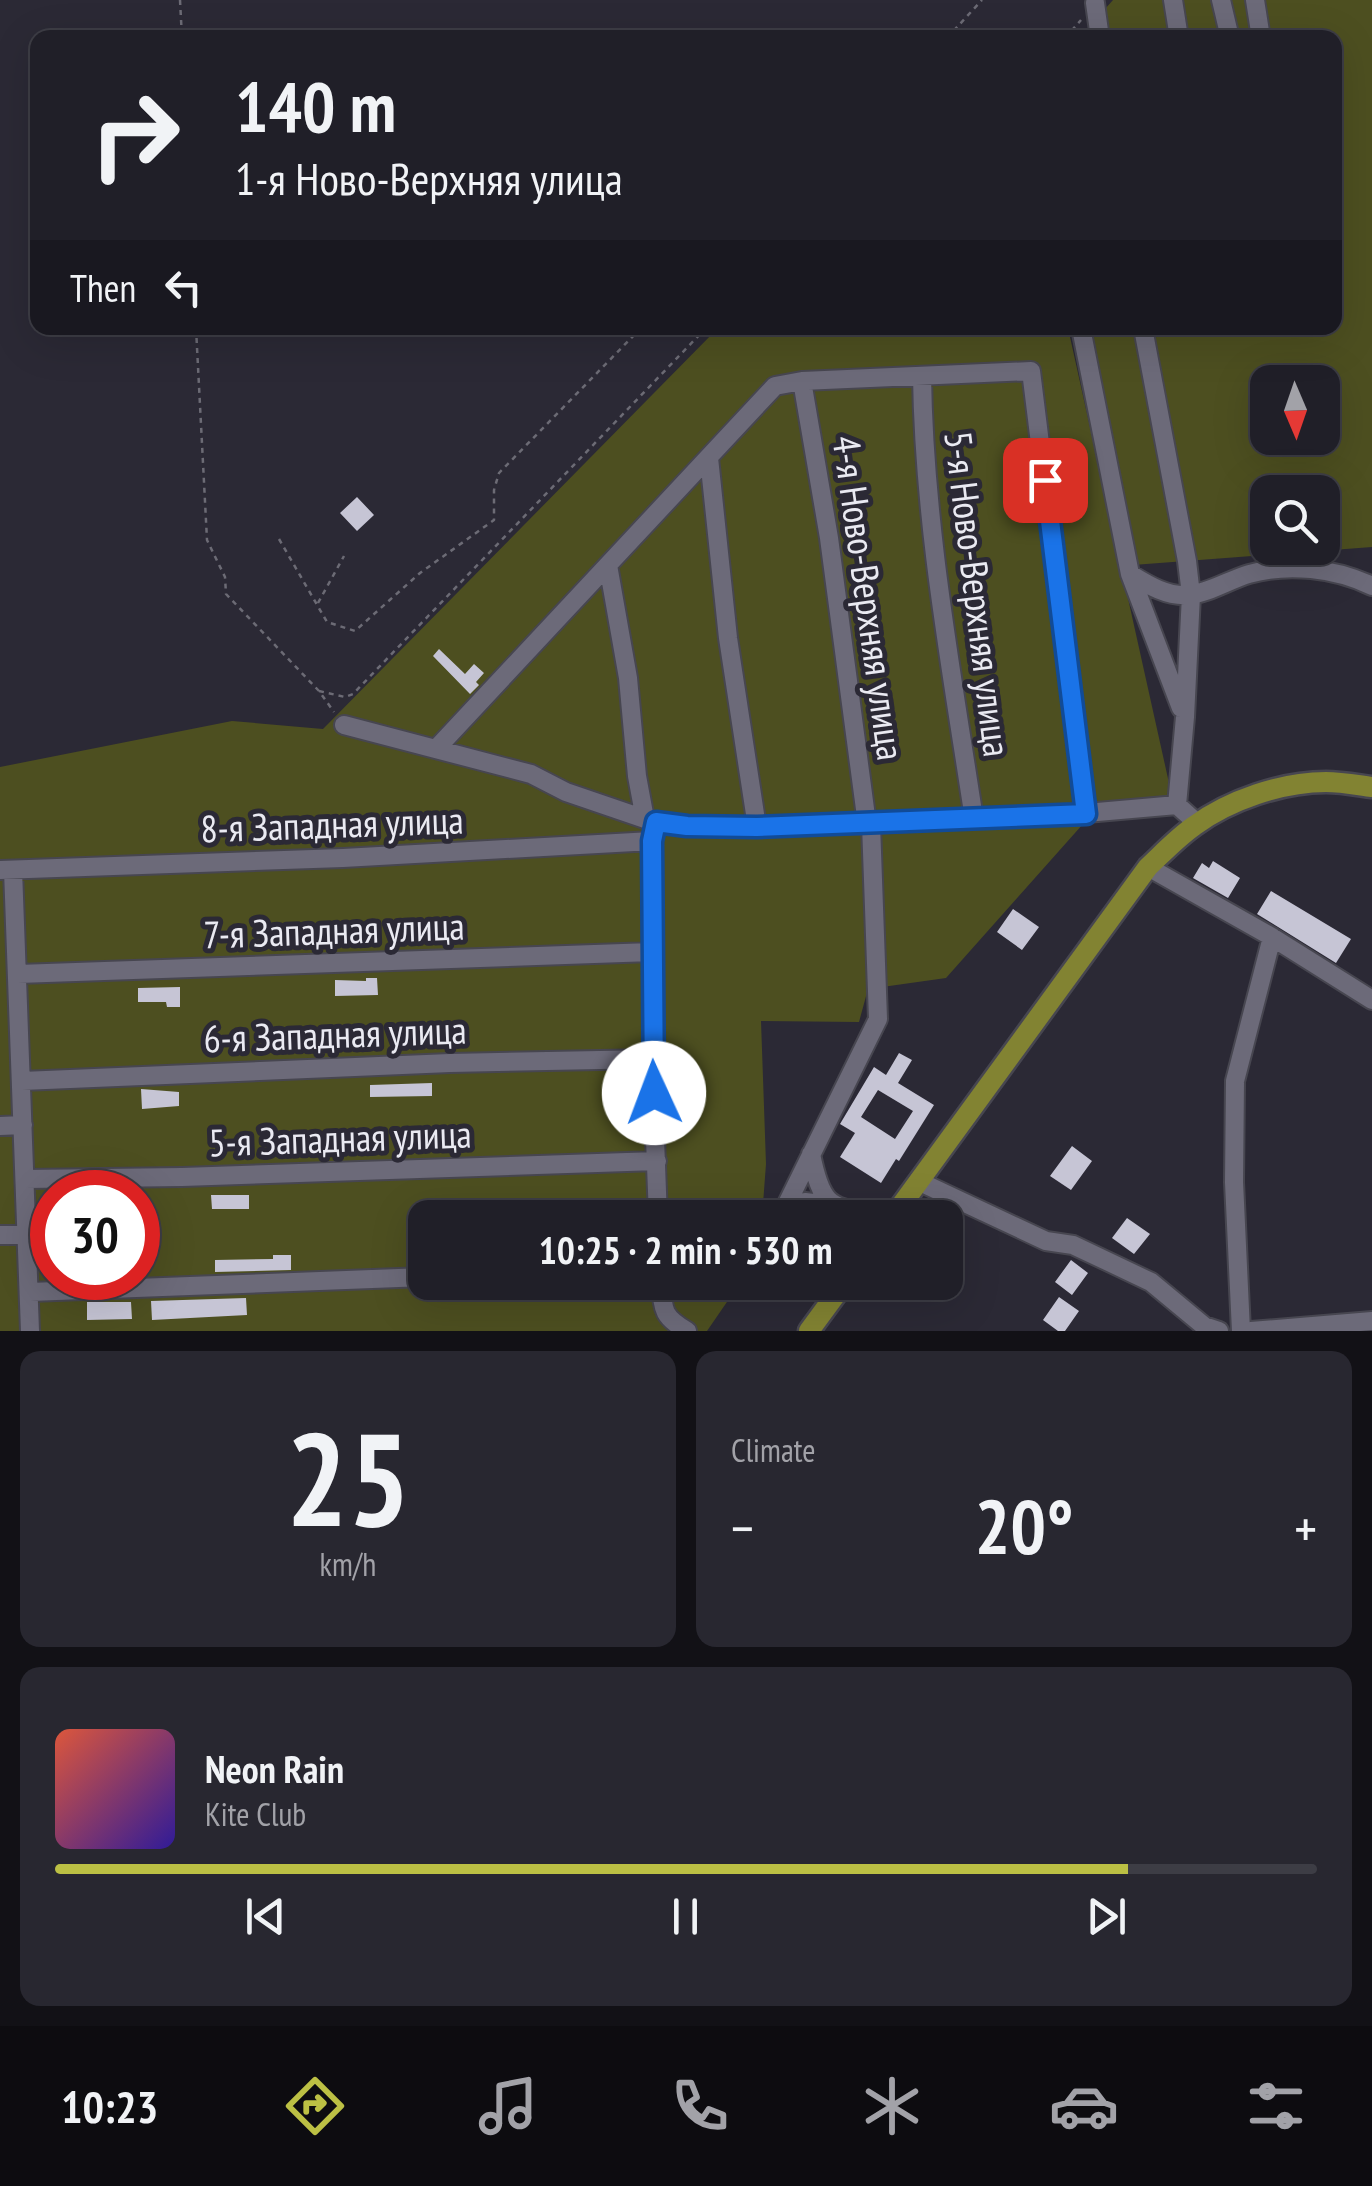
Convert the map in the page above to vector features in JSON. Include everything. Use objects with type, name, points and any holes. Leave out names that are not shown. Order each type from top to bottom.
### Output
[{"type":"main road","points":[[904,1200],[1148,868],[1197,823],[1250,798],[1303,784],[1372,787]]},
{"type":"main road","points":[[810,1331],[832,1300]]},
{"type":"street","points":[[1172,0],[1178,30]]},
{"type":"street","points":[[1222,0],[1228,30]]},
{"type":"street","points":[[1255,0],[1260,30]]},
{"type":"street","points":[[1095,4],[1099,30]]},
{"type":"street","points":[[1082,335],[1130,574],[1184,717]]},
{"type":"street","points":[[1144,335],[1191,594],[1177,806]]},
{"type":"street","points":[[436,749],[775,386],[1031,371],[1086,814]]},
{"type":"street","name":"5-я Ново-Верхняя улица","points":[[922,376],[922,428],[930,508],[974,819]]},
{"type":"street","name":"4-я Ново-Верхняя улица","points":[[802,382],[829,538],[869,824],[878,1020],[811,1154]]},
{"type":"street","points":[[709,458],[728,638],[757,827]]},
{"type":"street","points":[[608,565],[628,678],[637,776],[651,820],[652,1059],[658,1200]]},
{"type":"street","points":[[1130,574],[1154,589],[1175,594],[1191,594],[1250,574],[1288,567],[1326,571],[1372,586]]},
{"type":"street","points":[[344,725],[531,774],[566,792],[651,820],[687,826],[869,824],[1177,806],[1197,823]]},
{"type":"street","name":"8-я Западная улица","points":[[7,870],[342,858],[652,841]]},
{"type":"street","points":[[1148,868],[1272,937],[1372,1000]]},
{"type":"street","points":[[7,870],[8,955],[18,974],[30,1292]]},
{"type":"street","points":[[1241,1331],[1234,1182],[1236,1081],[1272,937]]},
{"type":"street","name":"7-я Западная улица","points":[[18,974],[652,952]]},
{"type":"street","name":"6-я Западная улица","points":[[22,1081],[450,1062],[652,1059]]},
{"type":"street","points":[[0,1126],[23,1125]]},
{"type":"street","points":[[811,1154],[827,1200]]},
{"type":"street","points":[[788,1200],[811,1154]]},
{"type":"street","name":"5-я Западная улица","points":[[26,1180],[657,1161]]},
{"type":"street","points":[[918,1181],[1046,1241],[1072,1245],[1151,1282],[1208,1329]]},
{"type":"street","points":[[0,1236],[27,1234]]},
{"type":"street","points":[[160,1287],[408,1277]]},
{"type":"street","points":[[30,1300],[30,1331]]},
{"type":"street","points":[[662,1300],[670,1320],[684,1330]]},
{"type":"street","points":[[1251,1331],[1372,1321]]},
{"type":"path","points":[[180,0],[182,30]]},
{"type":"path","points":[[955,30],[982,0]]},
{"type":"path","points":[[196,335],[207,540],[225,577],[226,594],[319,692],[344,725]]},
{"type":"path","points":[[280,539],[327,622],[355,631],[420,573],[494,520],[494,490],[499,473],[634,335]]},
{"type":"path","points":[[319,692],[345,697],[354,694],[699,335]]},
{"type":"path","points":[[317,604],[344,556]]},
{"type":"green space","points":[[1113,0],[1372,0],[1372,547],[1340,549],[1340,475],[1250,475],[1250,556],[1133,565],[1091,335],[1342,335],[1342,30],[1086,30]]},
{"type":"green space","points":[[711,335],[1070,335],[1171,792],[1163,807],[1091,815],[946,978],[868,989],[859,1022],[761,1021],[766,1164],[763,1200],[408,1200],[408,1300],[728,1300],[707,1331],[0,1331],[0,767],[232,721],[323,729]]},
{"type":"building","points":[[357,497],[374,515],[357,531],[340,513]]},
{"type":"building","points":[[439,649],[465,674],[474,664],[484,673],[470,694],[433,656]]},
{"type":"building","points":[[1213,861],[1240,878],[1228,898],[1193,878],[1202,863],[1209,868]]},
{"type":"building","points":[[1271,891],[1351,939],[1336,963],[1257,914]]},
{"type":"building","points":[[1013,909],[1039,927],[1022,950],[997,932]]},
{"type":"building","points":[[377,978],[378,995],[335,996],[335,980]]},
{"type":"building","points":[[180,987],[180,1007],[167,1007],[166,1002],[138,1002],[138,988]]},
{"type":"building","points":[[899,1053],[912,1060],[898,1083],[934,1105],[881,1183],[840,1157],[855,1133],[840,1124],[874,1067],[886,1075]],"holes":[[[878,1090],[913,1111],[895,1139],[861,1117]]]},
{"type":"building","points":[[432,1083],[432,1096],[370,1097],[370,1085]]},
{"type":"building","points":[[141,1089],[179,1092],[179,1106],[142,1109]]},
{"type":"building","points":[[1072,1146],[1092,1161],[1071,1190],[1050,1176]]},
{"type":"building","points":[[211,1195],[249,1195],[249,1209],[212,1209]]},
{"type":"building","points":[[1127,1218],[1150,1234],[1134,1254],[1112,1238]]},
{"type":"building","points":[[273,1255],[291,1255],[291,1270],[215,1272],[215,1260],[273,1259]]},
{"type":"building","points":[[1071,1260],[1088,1273],[1072,1295],[1055,1282]]},
{"type":"building","points":[[1059,1297],[1079,1311],[1065,1331],[1058,1331],[1043,1320]]},
{"type":"building","points":[[246,1298],[247,1315],[152,1320],[151,1301]]},
{"type":"building","points":[[87,1302],[131,1302],[132,1319],[87,1320]]},
{"type":"route","points":[[654,1093],[652,841],[656,822],[757,827],[1086,814],[1045,480]]}]
